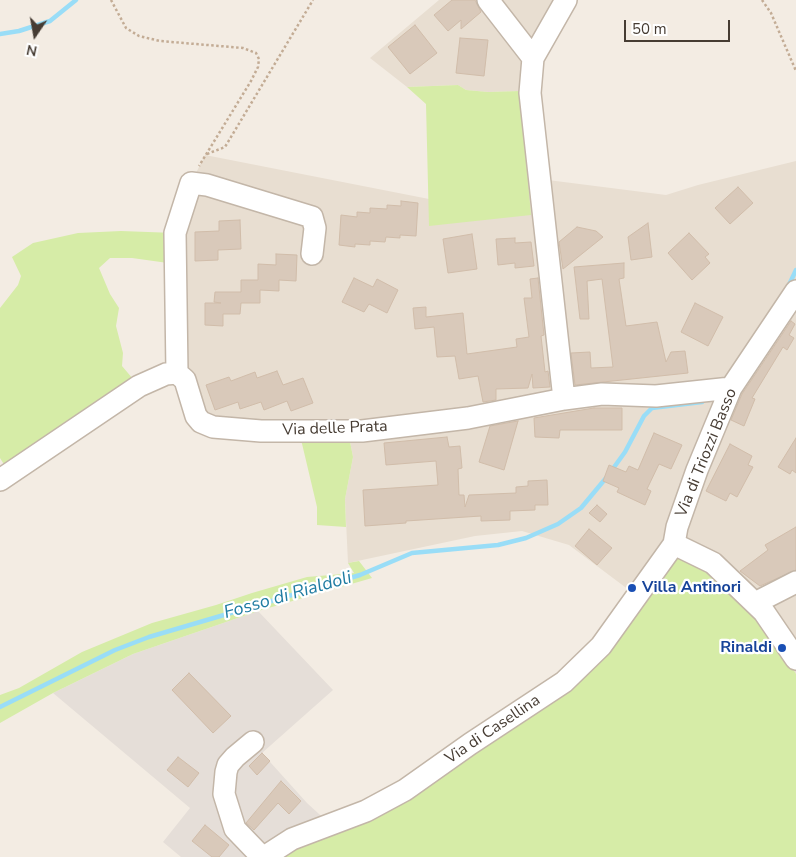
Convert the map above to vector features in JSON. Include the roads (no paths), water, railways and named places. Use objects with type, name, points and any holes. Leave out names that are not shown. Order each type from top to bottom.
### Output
[{"type":"street","points":[[488,0],[533,58]]},
{"type":"street","points":[[564,399],[530,93],[533,58],[566,0]]},
{"type":"street","points":[[0,480],[139,386],[166,374],[177,373],[176,233],[191,183],[207,185],[312,217],[315,228],[312,254]]},
{"type":"street","name":"Via di Triozzi Basso","points":[[674,544],[677,527],[696,470],[731,388],[796,292]]},
{"type":"street","name":"Via delle Prata","points":[[177,373],[185,380],[196,416],[201,422],[213,427],[261,431],[362,431],[468,418],[564,399],[602,394],[656,396],[731,388]]},
{"type":"street","points":[[674,544],[713,562],[764,612],[796,660]]},
{"type":"street","name":"Via di Casellina","points":[[263,857],[292,839],[366,812],[405,790],[470,744],[564,682],[601,646],[674,544]]},
{"type":"street","points":[[755,603],[796,582]]},
{"type":"street","points":[[253,742],[228,765],[224,794],[235,829],[263,857]]},
{"type":"waterway","points":[[0,34],[19,31],[50,21],[76,0]]},
{"type":"waterway","points":[[788,287],[796,270]]},
{"type":"waterway","points":[[612,470],[625,452],[644,416],[652,408],[702,402]]},
{"type":"waterway","name":"Fosso di Rialdoli","points":[[0,707],[115,650],[149,637],[360,575],[412,553],[498,545],[526,538],[558,524],[581,508],[606,478]]},
{"type":"place","name":"Villa Antinori","points":[[632,588]]},
{"type":"place","name":"Rinaldi","points":[[782,648]]}]
